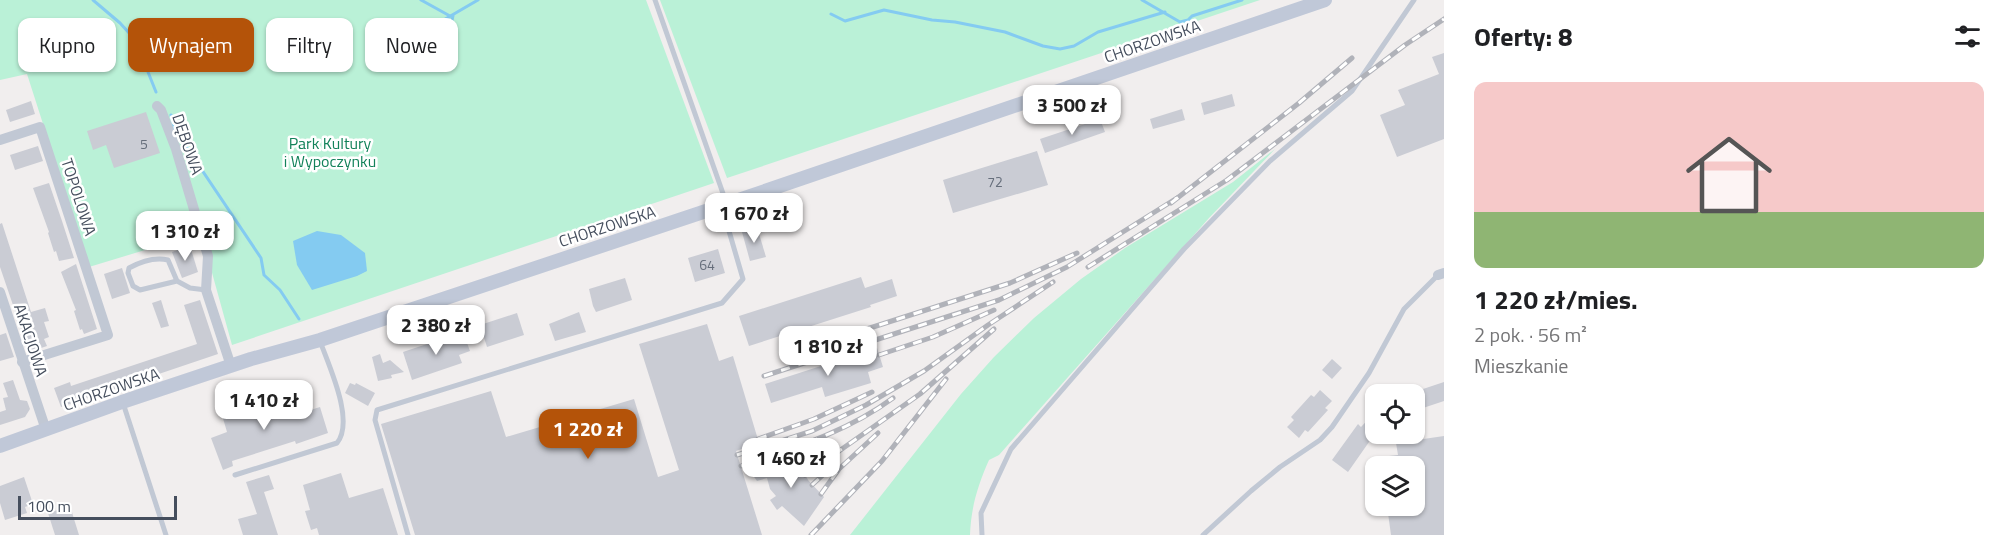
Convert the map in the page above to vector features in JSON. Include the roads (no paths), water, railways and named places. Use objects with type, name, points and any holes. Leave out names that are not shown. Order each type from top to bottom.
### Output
[{"type":"main road","name":"CHORZOWSKA","points":[[0,446],[122,402],[320,340],[724,205],[1325,0]]},
{"type":"street","name":"DĘBOWA","points":[[157,106],[161,110],[176,149],[201,233],[207,256],[206,290],[231,366]]},
{"type":"street","name":"TOPOLOWA","points":[[0,140],[40,127],[108,335],[22,362]]},
{"type":"street","name":"AKACJOWA","points":[[0,292],[46,430]]},
{"type":"lane","points":[[408,535],[375,420],[377,410],[722,303],[743,279],[724,205],[655,0]]},
{"type":"lane","points":[[982,535],[981,513],[1011,449],[1184,249],[1270,161],[1352,91],[1414,0]]},
{"type":"lane","points":[[177,281],[140,290],[133,286],[128,273],[129,268],[160,258],[168,260],[177,281],[190,288],[206,290]]},
{"type":"lane","points":[[1203,535],[1251,491],[1320,440],[1332,427],[1369,373],[1404,309],[1441,274]]},
{"type":"lane","points":[[236,475],[337,443],[341,438],[343,409],[320,340]]},
{"type":"lane","points":[[122,402],[166,535]]},
{"type":"water","points":[[317,231],[341,235],[365,253],[367,271],[312,290],[297,265],[293,241]]},
{"type":"waterway","points":[[93,0],[120,23],[149,55],[148,72],[156,92]]},
{"type":"waterway","points":[[421,0],[450,16]]},
{"type":"waterway","points":[[447,18],[478,0]]},
{"type":"waterway","points":[[1142,0],[1180,22],[1242,0]]},
{"type":"waterway","points":[[831,14],[845,21],[884,10],[1005,32],[1043,46],[1060,49],[1074,46],[1098,32],[1165,12]]},
{"type":"waterway","points":[[171,115],[175,130],[261,258],[264,275],[280,290],[299,319]]},
{"type":"railway","points":[[1088,267],[1227,180],[1405,45],[1444,19]]},
{"type":"railway","points":[[1171,203],[1299,103],[1352,58]]},
{"type":"railway","points":[[764,376],[999,300],[1067,267],[1177,198]]},
{"type":"railway","points":[[845,336],[1010,283],[1077,253]]},
{"type":"railway","points":[[737,455],[812,431],[866,405],[924,371],[1053,282]]},
{"type":"railway","points":[[879,355],[933,337],[994,310]]},
{"type":"railway","points":[[805,475],[920,394],[994,329]]},
{"type":"railway","points":[[811,535],[882,461],[946,379]]},
{"type":"railway","points":[[758,439],[814,419],[872,392]]},
{"type":"railway","points":[[741,466],[839,430],[893,398]]},
{"type":"railway","points":[[821,494],[839,469],[878,433]]},
{"type":"railway","points":[[799,464],[830,451]]},
{"type":"railway","points":[[812,485],[836,463]]},
{"type":"park label","name":"Park Kultury i Wypoczynku","points":[[330,152]]}]
